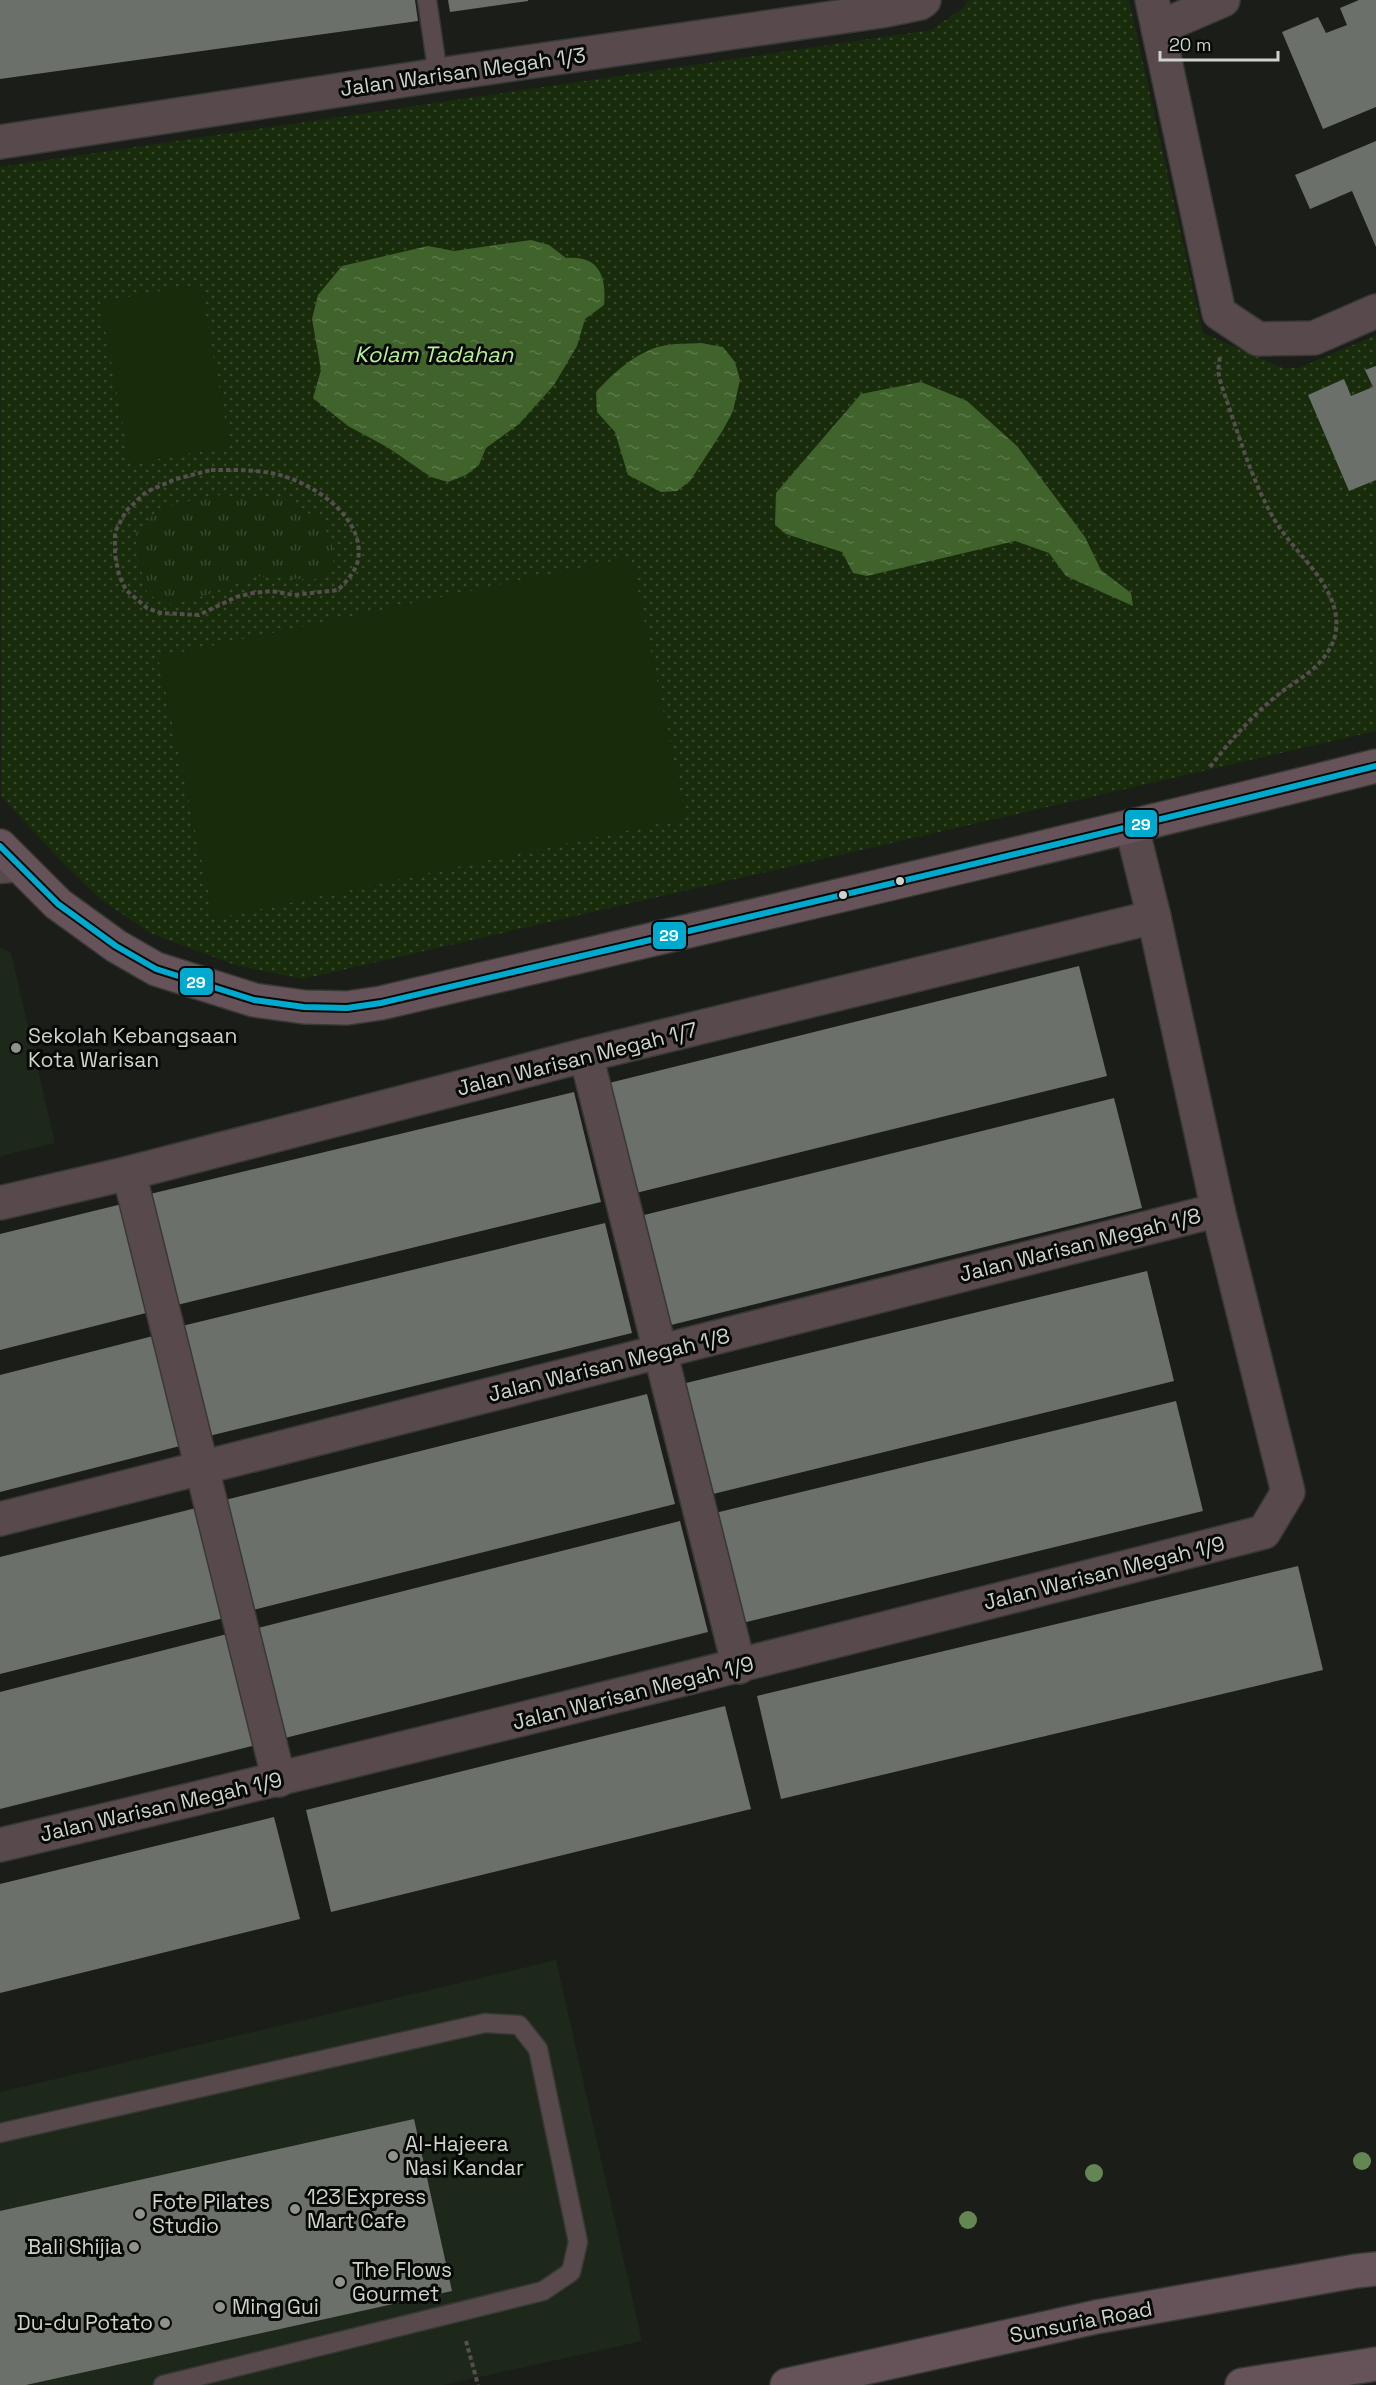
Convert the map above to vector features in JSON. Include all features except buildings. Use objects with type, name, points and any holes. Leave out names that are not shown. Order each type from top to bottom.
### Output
[{"type":"street","name":"Jalan Warisan Megah 1/3","points":[[0,142],[438,75],[881,11],[920,3],[924,0]]},
{"type":"street","points":[[1223,0],[1155,14],[1227,319],[1257,339],[1314,338],[1376,311]]},
{"type":"street","points":[[0,846],[12,873],[116,946],[156,969],[254,1000],[304,1007],[347,1008],[381,1003],[1132,828],[1376,766]]},
{"type":"street","points":[[1132,828],[1154,916],[1218,1210]]},
{"type":"street","name":"Jalan Warisan Megah 1/7","points":[[0,1203],[129,1173],[586,1055],[1154,916]]},
{"type":"street","points":[[586,1055],[662,1351],[739,1667]]},
{"type":"street","points":[[129,1173],[279,1780]]},
{"type":"street","name":"Jalan Warisan Megah 1/8","points":[[0,1519],[1218,1210]]},
{"type":"street","name":"Jalan Warisan Megah 1/9","points":[[0,1845],[279,1780],[739,1667],[1264,1532],[1288,1492],[1218,1210]]},
{"type":"street","name":"Sunsuria Road","points":[[788,2385],[1096,2317],[1376,2269]]},
{"type":"street","points":[[1242,2385],[1376,2364]]},
{"type":"lane","points":[[427,0],[438,75]]},
{"type":"lane","points":[[0,2133],[485,2023],[519,2025],[538,2049],[578,2242],[571,2272],[543,2291],[163,2385]]},
{"type":"path","points":[[1206,772],[1251,719],[1315,667],[1327,653],[1336,628],[1333,602],[1326,588],[1276,522],[1264,500],[1221,384],[1218,361],[1227,319]]},
{"type":"path","points":[[211,470],[248,470],[288,477],[315,489],[338,506],[358,545],[358,561],[349,578],[338,590],[294,595],[271,591],[253,592],[236,597],[199,615],[161,613],[147,608],[126,590],[119,575],[115,555],[116,532],[126,511],[146,492],[176,479],[211,470]]},
{"type":"path","points":[[459,2312],[478,2385]]},
{"type":"shaded area","name":"Sekolah Kebangsaan Kota Warisan","points":[[0,947],[11,953],[55,1143],[0,1156]]},
{"type":"shaded area","points":[[556,1960],[642,2341],[443,2385],[0,2385],[0,2092]]},
{"type":"green space","points":[[968,0],[1129,0],[1203,333],[1283,368],[1299,368],[1376,335],[1376,731],[303,979],[235,965],[150,933],[100,899],[56,856],[1,796],[0,167],[931,30],[963,8]]},
{"type":"green space","points":[[200,284],[230,446],[130,464],[100,302]]},
{"type":"green space","points":[[215,495],[287,500],[323,522],[335,554],[331,571],[313,580],[255,576],[204,596],[172,604],[157,600],[147,592],[137,557],[136,534],[159,508]]},
{"type":"green space","points":[[631,557],[686,818],[214,919],[158,657]]},
{"type":"water","name":"Kolam Tadahan","points":[[531,240],[549,245],[566,258],[586,260],[593,264],[602,276],[604,305],[585,319],[577,346],[554,385],[519,424],[486,448],[479,465],[466,475],[448,482],[431,477],[387,447],[348,426],[313,398],[321,370],[312,319],[318,295],[342,266],[428,246],[454,251]]},
{"type":"water","points":[[701,343],[723,347],[735,362],[740,380],[733,411],[690,481],[677,491],[661,492],[628,475],[615,432],[597,412],[596,392],[619,369],[647,351],[667,345]]},
{"type":"water","points":[[921,382],[967,401],[1017,446],[1085,537],[1101,570],[1131,593],[1133,606],[1066,576],[1049,553],[1015,541],[867,576],[853,573],[842,552],[786,534],[775,525],[776,493],[861,394]]},
{"type":"transit line","name":"29","points":[[0,846],[58,904],[116,946],[156,969],[254,1000],[304,1007],[347,1008],[381,1003],[879,886],[1376,766]]},
{"type":"place","name":"Sekolah Kebangsaan Kota Warisan","points":[[16,1048]]},
{"type":"place","name":"Al-Hajeera Nasi Kandar","points":[[393,2156]]},
{"type":"place","name":"123 Express Mart Cafe","points":[[295,2209]]},
{"type":"place","name":"Fote Pilates Studio","points":[[140,2214]]},
{"type":"place","name":"Bali Shijia","points":[[134,2247]]},
{"type":"place","name":"The Flows Gourmet","points":[[340,2282]]},
{"type":"place","name":"Ming Gui","points":[[220,2307]]},
{"type":"place","name":"Du-du Potato","points":[[165,2323]]}]
